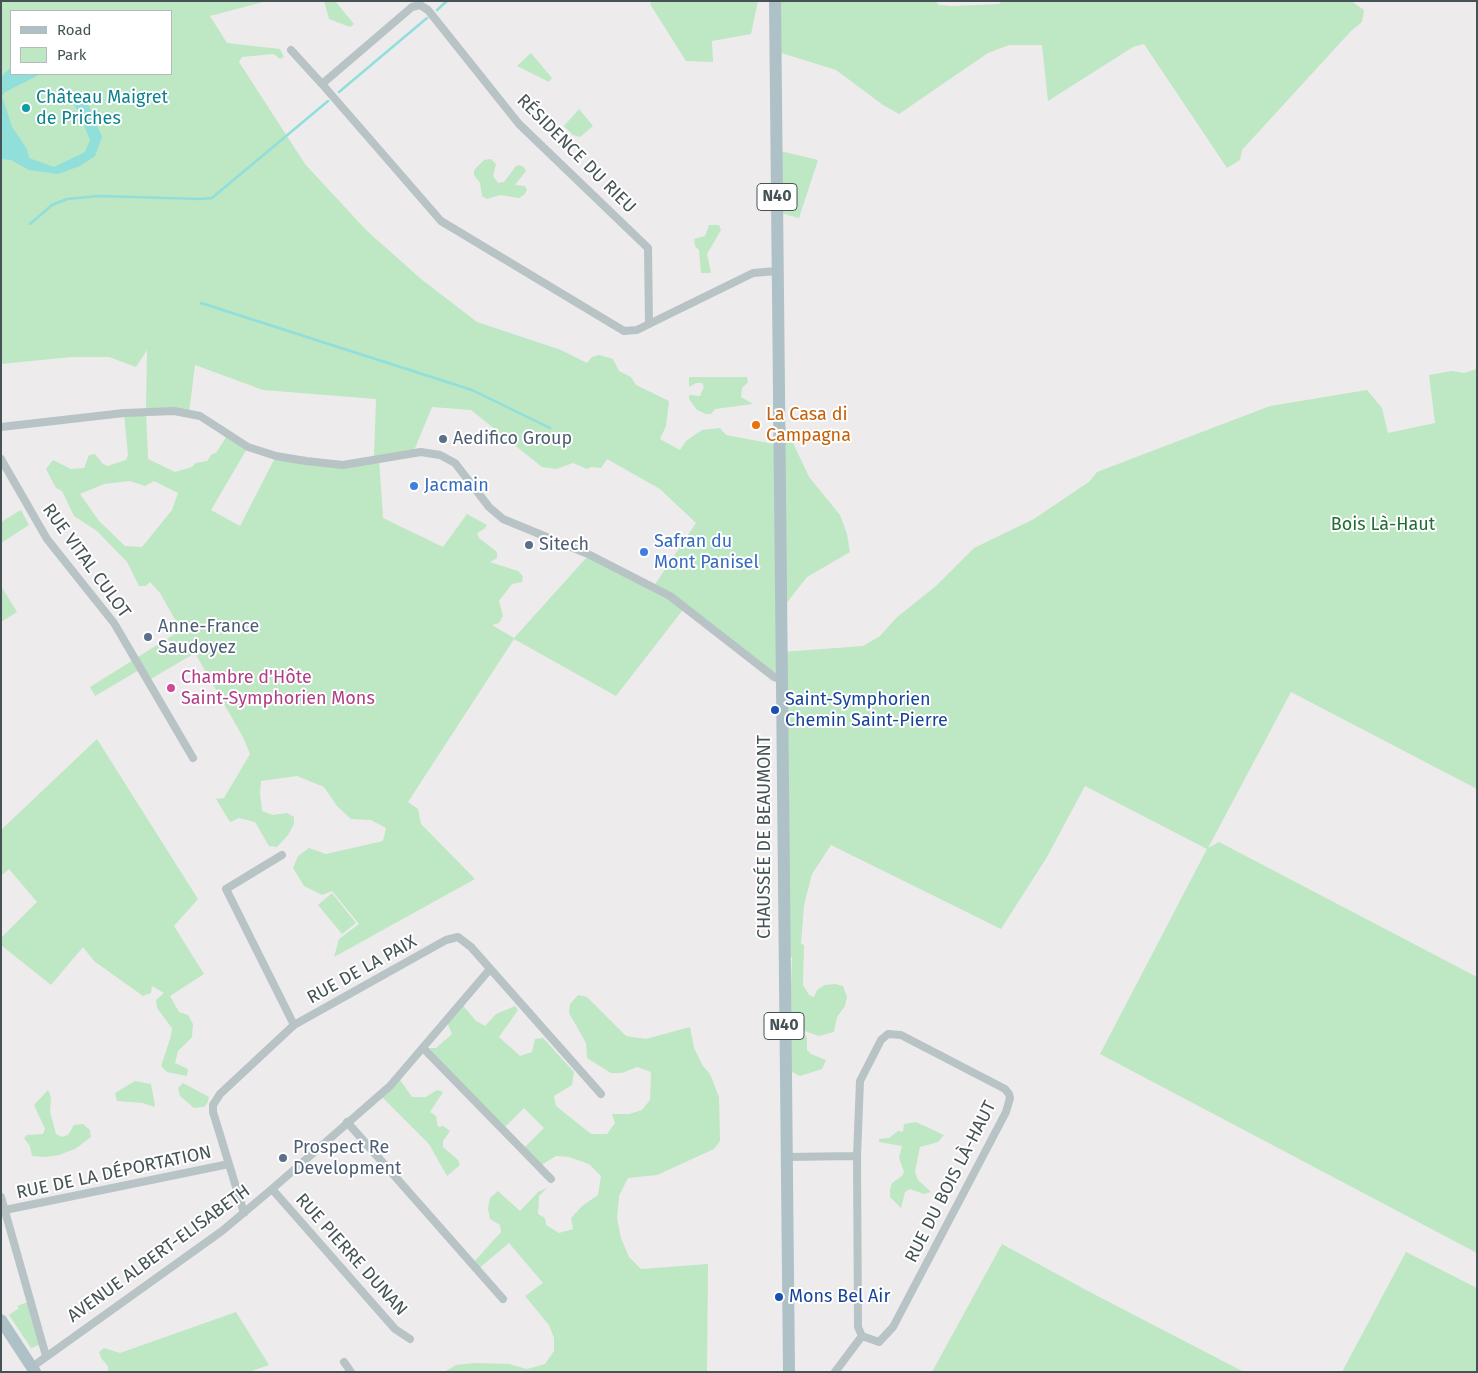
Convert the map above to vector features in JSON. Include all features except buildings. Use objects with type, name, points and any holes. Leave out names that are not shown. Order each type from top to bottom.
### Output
[{"type":"main road","name":"CHAUSSÉE DE BEAUMONT","points":[[775,1],[789,1372]]},
{"type":"main road","points":[[1,1320],[33,1369]]},
{"type":"street","name":"RÉSIDENCE DU RIEU","points":[[322,84],[412,7],[420,5],[428,10],[519,124],[648,248],[649,324]]},
{"type":"street","points":[[291,50],[441,221],[617,328],[631,331],[753,273],[777,271]]},
{"type":"street","points":[[1,426],[137,412],[174,411],[200,416],[248,447],[306,461],[343,465],[421,452],[440,455],[455,463],[489,507],[503,519],[588,554],[670,596],[774,678],[782,680]]},
{"type":"street","name":"RUE VITAL CULOT","points":[[1,459],[46,539],[114,623],[193,758]]},
{"type":"street","points":[[282,855],[226,889],[294,1025]]},
{"type":"street","name":"RUE DE LA PAIX","points":[[244,1212],[213,1112],[213,1105],[220,1094],[294,1025],[446,940],[458,937],[470,947],[601,1094]]},
{"type":"street","name":"AVENUE ALBERT-ELISABETH","points":[[33,1369],[46,1356],[214,1237],[390,1086],[490,969]]},
{"type":"street","name":"RUE DU BOIS LÀ-HAUT","points":[[893,1033],[901,1034],[1005,1089],[1009,1094],[1010,1098],[1006,1112],[893,1327],[879,1342],[862,1336],[858,1327],[856,1156],[860,1081],[881,1040],[886,1035],[893,1033]]},
{"type":"street","points":[[423,1048],[550,1179]]},
{"type":"street","points":[[347,1122],[503,1299]]},
{"type":"street","points":[[786,1157],[856,1156]]},
{"type":"street","name":"RUE DE LA DÉPORTATION","points":[[5,1210],[229,1164]]},
{"type":"street","name":"RUE PIERRE DUNAN","points":[[272,1189],[395,1329],[410,1339]]},
{"type":"street","points":[[1,1197],[46,1356]]},
{"type":"street","points":[[835,1372],[862,1336]]},
{"type":"street","points":[[344,1362],[351,1372]]},
{"type":"green space","name":"Bois Là-Haut","points":[[1,1],[267,1],[210,16],[227,43],[280,49],[284,57],[280,59],[274,54],[242,57],[239,62],[305,164],[366,230],[421,279],[477,322],[561,350],[587,363],[592,357],[599,355],[613,359],[619,371],[631,377],[636,385],[669,401],[666,426],[660,439],[680,450],[686,441],[702,430],[720,428],[726,435],[779,445],[779,413],[809,477],[840,515],[847,534],[850,552],[807,577],[781,610],[782,652],[863,646],[880,636],[896,618],[936,586],[974,548],[1034,519],[1090,481],[1097,472],[1270,406],[1367,390],[1382,408],[1388,433],[1435,423],[1429,375],[1452,371],[1464,373],[1477,369],[1477,789],[1291,692],[1208,848],[1219,842],[1477,977],[1477,1253],[1100,1054],[1207,849],[1085,786],[1047,857],[1001,929],[831,845],[812,874],[804,905],[801,944],[804,945],[803,985],[809,995],[814,997],[817,990],[825,985],[835,984],[843,986],[847,997],[845,1006],[837,1017],[834,1032],[819,1036],[799,1029],[807,1037],[807,1050],[811,1054],[826,1060],[822,1069],[800,1076],[788,1070],[792,957],[784,958],[782,680],[685,607],[616,696],[514,639],[408,802],[418,809],[421,824],[475,879],[334,957],[339,939],[359,924],[332,891],[322,895],[304,886],[293,868],[298,856],[309,848],[326,854],[383,841],[386,828],[371,820],[351,819],[337,806],[324,787],[297,776],[261,781],[262,811],[273,815],[287,813],[294,817],[294,824],[288,835],[277,847],[269,846],[255,822],[239,818],[230,822],[216,799],[224,798],[250,754],[244,739],[195,653],[149,680],[141,669],[95,696],[90,687],[181,630],[160,593],[150,582],[146,586],[139,586],[127,562],[97,531],[74,516],[62,491],[56,488],[46,469],[53,460],[71,469],[84,468],[89,455],[95,454],[103,464],[108,466],[126,460],[128,455],[124,413],[146,411],[147,350],[136,367],[109,357],[72,357],[1,364]],"holes":[[[195,365],[263,390],[376,399],[374,456],[333,465],[276,456],[240,526],[211,510],[248,447],[228,434],[216,453],[212,454],[207,461],[196,463],[192,467],[175,472],[148,459],[146,411],[189,413]],[[432,407],[471,410],[542,467],[556,469],[573,463],[587,469],[591,467],[601,468],[607,459],[660,489],[696,523],[654,586],[587,557],[514,638],[492,625],[499,623],[503,616],[499,601],[512,584],[522,582],[523,576],[518,571],[490,562],[497,558],[497,552],[479,538],[477,533],[487,525],[467,514],[443,547],[383,518],[379,459],[413,453]],[[130,481],[145,486],[154,481],[178,493],[172,510],[142,547],[125,546],[99,521],[80,494],[104,484]]]},
{"type":"green space","points":[[324,1],[335,1],[354,24],[350,27],[329,19]]},
{"type":"green space","points":[[652,1],[758,1],[751,34],[712,41],[713,62],[686,61],[650,4]]},
{"type":"green space","points":[[775,1],[935,1],[939,5],[951,6],[999,4],[1002,1],[1351,1],[1364,10],[1362,22],[1351,31],[1242,150],[1240,160],[1227,168],[1144,44],[1133,47],[1048,101],[1042,45],[1009,45],[988,53],[899,114],[883,105],[836,70],[775,51]]},
{"type":"green space","points":[[531,53],[552,78],[549,82],[517,66]]},
{"type":"green space","points":[[579,109],[593,126],[580,137],[573,135],[564,126]]},
{"type":"green space","points":[[776,150],[818,160],[799,218],[777,212]]},
{"type":"green space","points":[[491,159],[496,164],[493,176],[498,183],[504,182],[516,166],[524,167],[526,171],[515,185],[525,186],[527,190],[524,195],[519,198],[500,195],[487,199],[482,196],[480,183],[474,175],[474,170],[484,160]]},
{"type":"green space","points":[[709,225],[719,225],[721,230],[707,254],[711,273],[701,273],[699,250],[695,246],[694,239],[705,236]]},
{"type":"green space","points":[[689,377],[747,377],[748,382],[742,388],[741,397],[753,404],[715,409],[711,414],[706,414],[697,410],[689,399],[689,395],[700,396],[704,387],[702,383],[696,383],[689,387]]},
{"type":"green space","points":[[21,510],[29,525],[1,543],[1,522]]},
{"type":"green space","points":[[1,586],[17,612],[1,622]]},
{"type":"green space","points":[[97,739],[198,899],[174,926],[204,974],[170,996],[179,1012],[188,1015],[193,1024],[192,1037],[178,1051],[175,1063],[188,1069],[187,1076],[167,1072],[161,1066],[172,1028],[157,1008],[156,1000],[164,993],[152,986],[151,993],[143,996],[94,961],[83,947],[51,985],[1,945],[1,938],[37,902],[9,869],[1,876],[1,830]]},
{"type":"green space","points":[[332,893],[356,923],[342,934],[318,905]]},
{"type":"green space","points":[[578,995],[587,997],[626,1036],[646,1039],[690,1027],[694,1048],[703,1066],[710,1074],[719,1097],[720,1141],[714,1149],[657,1175],[628,1178],[619,1196],[617,1218],[621,1238],[629,1257],[641,1269],[708,1264],[707,1372],[444,1372],[456,1365],[474,1363],[509,1364],[527,1369],[545,1364],[554,1351],[554,1338],[549,1325],[525,1296],[543,1283],[509,1243],[477,1270],[472,1264],[501,1232],[500,1225],[490,1219],[488,1209],[490,1198],[498,1191],[520,1211],[538,1192],[547,1188],[539,1196],[538,1214],[545,1218],[546,1225],[559,1233],[573,1229],[571,1218],[582,1206],[598,1195],[601,1176],[589,1164],[569,1157],[556,1156],[538,1167],[522,1150],[544,1128],[524,1108],[502,1130],[423,1048],[436,1048],[452,1034],[446,1020],[461,1003],[476,1021],[485,1026],[496,1014],[515,1006],[518,1010],[499,1037],[520,1056],[532,1052],[535,1039],[543,1038],[574,1072],[572,1085],[554,1096],[556,1106],[591,1134],[607,1134],[615,1123],[612,1114],[629,1114],[642,1110],[650,1100],[651,1072],[637,1067],[622,1073],[611,1073],[587,1058],[586,1043],[569,1013],[570,1004]]},
{"type":"green space","points":[[398,1077],[412,1097],[426,1097],[437,1090],[443,1092],[430,1112],[436,1116],[438,1127],[443,1126],[450,1131],[443,1141],[443,1147],[458,1160],[460,1165],[447,1176],[429,1144],[380,1095]]},
{"type":"green space","points":[[135,1081],[151,1084],[154,1107],[143,1103],[117,1101],[115,1093]]},
{"type":"green space","points":[[183,1083],[209,1097],[204,1107],[194,1108],[180,1096],[178,1088]]},
{"type":"green space","points":[[48,1090],[51,1097],[50,1112],[56,1134],[62,1137],[68,1135],[74,1125],[83,1124],[90,1130],[91,1137],[75,1149],[59,1155],[32,1156],[30,1146],[24,1138],[27,1135],[43,1134],[45,1129],[34,1105]]},
{"type":"green space","points":[[916,1122],[944,1135],[938,1142],[920,1147],[915,1172],[918,1180],[931,1192],[924,1194],[910,1189],[905,1192],[901,1208],[890,1197],[890,1189],[892,1183],[902,1176],[904,1172],[899,1158],[902,1146],[879,1142],[879,1139],[889,1138],[898,1131],[903,1132],[904,1124]]},
{"type":"green space","points":[[1002,1244],[1086,1290],[1244,1372],[932,1372]]},
{"type":"green space","points":[[1406,1252],[1477,1288],[1477,1372],[1342,1372]]},
{"type":"green space","points":[[30,1301],[42,1344],[31,1348],[9,1315],[19,1308],[17,1306]]},
{"type":"green space","points":[[236,1312],[269,1365],[249,1372],[108,1372],[108,1366],[101,1358],[99,1352],[104,1348],[120,1353]]},
{"type":"water","points":[[10,68],[10,75],[39,75],[5,92],[2,96],[12,127],[27,149],[29,158],[54,167],[85,152],[90,140],[78,111],[66,92],[84,99],[90,108],[102,137],[95,156],[80,166],[58,174],[29,170],[11,160],[1,159],[1,77]]},
{"type":"waterway","points":[[437,10],[447,1]]},
{"type":"waterway","points":[[339,92],[427,18]]},
{"type":"waterway","points":[[30,224],[52,205],[67,199],[99,196],[212,198],[328,101]]},
{"type":"waterway","points":[[201,303],[472,390],[550,428]]},
{"type":"place","name":"Château Maigret de Priches","points":[[26,108]]},
{"type":"place","name":"La Casa di Campagna","points":[[756,425]]},
{"type":"place","name":"Aedifico Group","points":[[443,439]]},
{"type":"place","name":"Jacmain","points":[[414,486]]},
{"type":"place","name":"Sitech","points":[[529,545]]},
{"type":"place","name":"Safran du Mont Panisel","points":[[644,552]]},
{"type":"place","name":"Anne-France Saudoyez","points":[[148,637]]},
{"type":"place","name":"Chambre d'Hôte Saint-Symphorien Mons","points":[[171,688]]},
{"type":"place","name":"Saint-Symphorien Chemin Saint-Pierre","points":[[775,710]]},
{"type":"place","name":"Prospect Re Development","points":[[283,1158]]},
{"type":"place","name":"Mons Bel Air","points":[[779,1297]]}]
